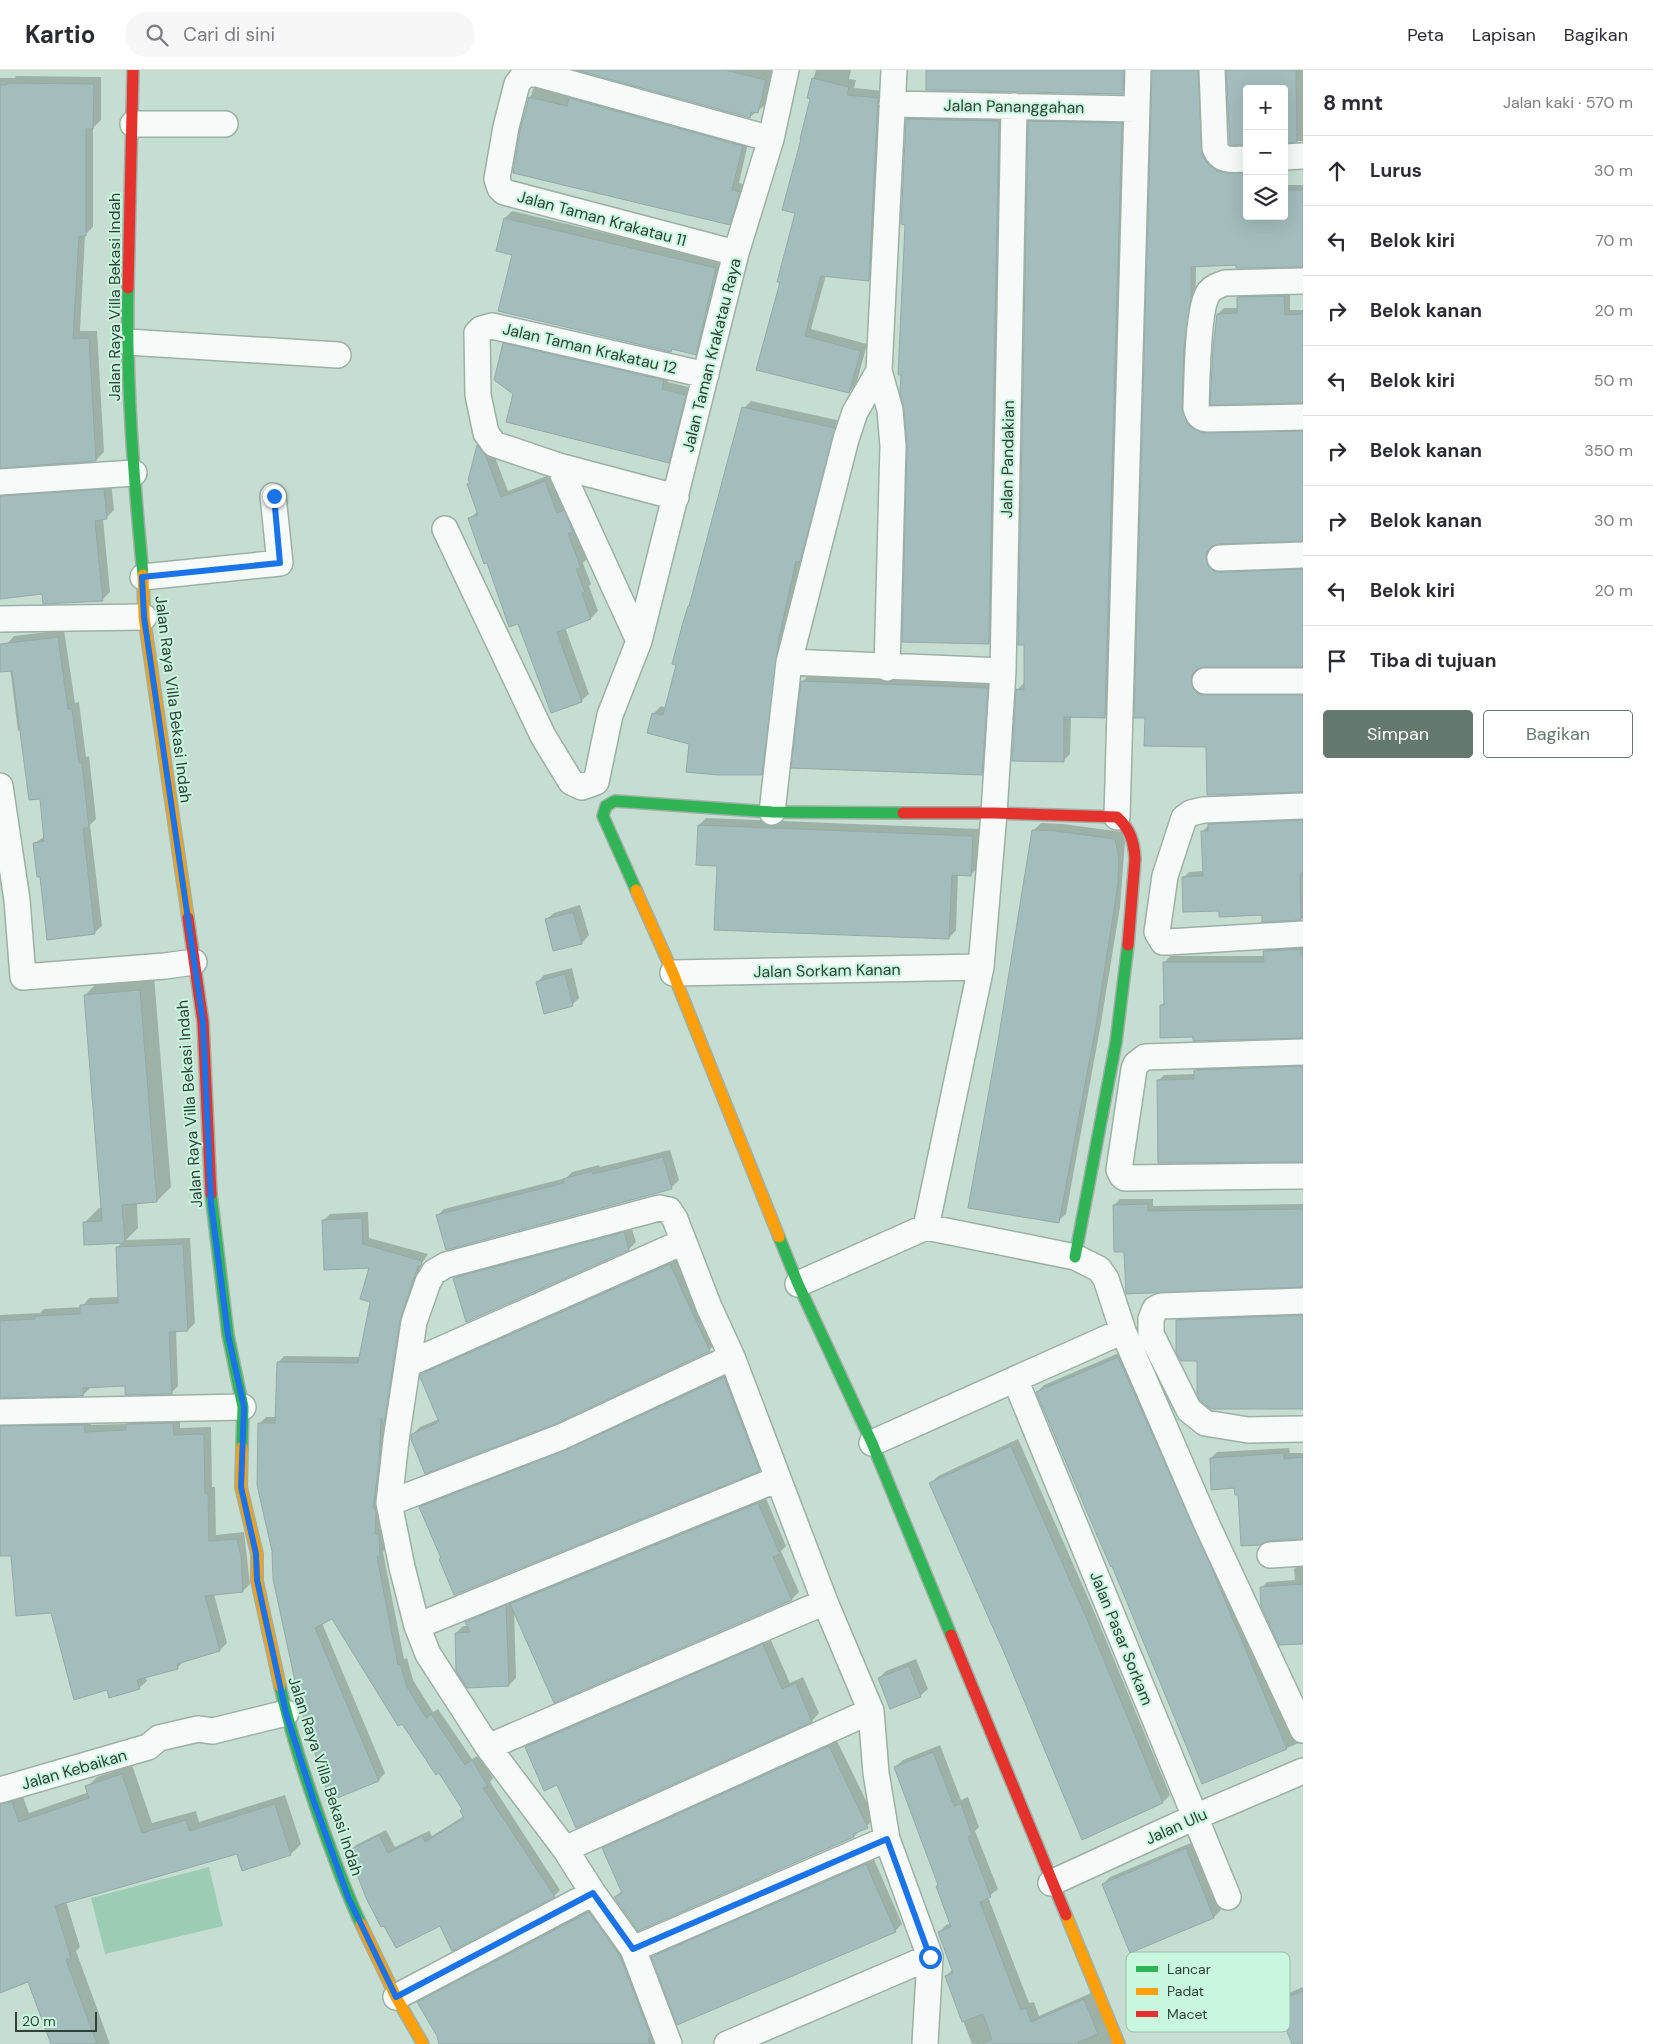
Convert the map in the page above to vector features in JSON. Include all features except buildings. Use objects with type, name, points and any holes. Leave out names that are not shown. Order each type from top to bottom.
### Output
[{"type":"street","name":"Jalan Raya Villa Bekasi Indah","points":[[133,70],[127,342],[144,617],[203,1022],[211,1203],[228,1335],[244,1407],[241,1487],[256,1554],[257,1580],[266,1626],[286,1713],[314,1802],[348,1897],[396,1997],[423,2044]]},
{"type":"street","name":"Jalan Taman Krakatau Raya","points":[[445,529],[543,736],[571,782],[582,787],[596,782],[610,715],[639,641],[736,253],[771,139],[786,70]]},
{"type":"street","points":[[887,668],[893,446],[890,410],[880,371],[894,70]]},
{"type":"street","points":[[1117,817],[1138,70]]},
{"type":"street","points":[[1212,70],[1215,148],[1220,157],[1225,159],[1243,159]]},
{"type":"street","name":"Jalan Taman Krakatau 11","points":[[736,253],[504,192],[500,188],[497,179],[506,127],[517,84],[520,78],[530,73],[537,74],[771,139]]},
{"type":"street","name":"Jalan Pananggahan","points":[[892,104],[1136,109]]},
{"type":"street","name":"Jalan Pandakian","points":[[926,1227],[981,967],[994,813],[1003,671],[1014,106]]},
{"type":"street","points":[[133,124],[225,124]]},
{"type":"street","points":[[1288,157],[1303,156]]},
{"type":"street","points":[[1303,281],[1225,283],[1213,288],[1208,293],[1203,306],[1196,408],[1202,418],[1303,417]]},
{"type":"street","name":"Jalan Taman Krakatau 12","points":[[559,466],[494,444],[486,433],[478,395],[476,339],[477,333],[487,326],[706,375]]},
{"type":"street","points":[[127,342],[338,354]]},
{"type":"street","points":[[772,812],[789,662],[846,438],[856,412],[880,371]]},
{"type":"street","points":[[559,466],[676,498]]},
{"type":"street","points":[[559,466],[639,641]]},
{"type":"street","points":[[0,482],[134,473]]},
{"type":"street","points":[[142,577],[280,563],[274,496]]},
{"type":"street","points":[[1220,558],[1303,555]]},
{"type":"street","points":[[0,619],[144,617]]},
{"type":"street","points":[[789,662],[887,668],[1003,671]]},
{"type":"street","points":[[1205,681],[1303,681]]},
{"type":"street","points":[[0,786],[8,900],[19,946],[23,977],[166,966],[194,962]]},
{"type":"street","points":[[1075,1257],[1116,1042],[1131,920],[1134,847],[1126,826],[1117,817],[994,813],[772,812],[615,801],[607,805],[603,810],[602,816],[673,973],[798,1284],[872,1443],[1051,1883],[1119,2044]]},
{"type":"street","points":[[1303,806],[1203,810],[1191,813],[1184,818],[1165,876],[1157,932],[1163,942],[1303,934]]},
{"type":"street","name":"Jalan Sorkam Kanan","points":[[673,973],[981,967]]},
{"type":"street","points":[[1303,1052],[1145,1057],[1136,1064],[1126,1116],[1119,1170],[1125,1178],[1303,1176]]},
{"type":"street","points":[[669,2044],[633,1949],[593,1893],[565,1849],[488,1747],[428,1654],[417,1626],[402,1567],[389,1503],[396,1440],[414,1322],[422,1296],[434,1272],[446,1265],[654,1208],[664,1208],[672,1214],[708,1307],[732,1357],[825,1602],[871,1711],[876,1773],[887,1839],[930,1957],[925,2044]]},
{"type":"street","points":[[798,1284],[926,1227],[1075,1257],[1100,1269],[1106,1279],[1123,1331],[1208,1527],[1303,1730]]},
{"type":"street","points":[[408,1364],[683,1242]]},
{"type":"street","points":[[1303,1301],[1161,1306],[1155,1309],[1151,1319],[1150,1334],[1189,1410],[1205,1423],[1248,1430],[1303,1429]]},
{"type":"street","points":[[872,1443],[1123,1331]]},
{"type":"street","points":[[389,1503],[561,1437],[732,1357]]},
{"type":"street","name":"Jalan Pasar Sorkam","points":[[1015,1379],[1228,1897]]},
{"type":"street","points":[[0,1412],[244,1407]]},
{"type":"street","points":[[417,1626],[778,1479]]},
{"type":"street","points":[[1270,1555],[1303,1553]]},
{"type":"street","points":[[488,1747],[825,1602]]},
{"type":"street","points":[[565,1849],[871,1711]]},
{"type":"street","name":"Jalan Kebaikan","points":[[0,1790],[148,1747],[159,1738],[198,1729],[213,1731],[286,1713]]},
{"type":"street","name":"Jalan Ulu","points":[[1051,1883],[1195,1817],[1303,1771]]},
{"type":"street","points":[[633,1949],[887,1839]]},
{"type":"street","points":[[396,1997],[593,1893]]},
{"type":"street","points":[[727,2044],[930,1957]]},
{"type":"green space","points":[[209,1867],[223,1926],[105,1954],[91,1898]]},
{"type":"traffic: fast","points":[[128,288],[129,396],[143,575]]},
{"type":"traffic: fast","points":[[636,890],[603,816],[606,806],[615,801],[772,812],[903,813]]},
{"type":"traffic: fast","points":[[1075,1257],[1116,1042],[1128,945]]},
{"type":"traffic: fast","points":[[211,1194],[228,1335],[243,1407],[242,1447]]},
{"type":"traffic: fast","points":[[779,1237],[798,1284],[872,1443],[951,1635]]},
{"type":"traffic: fast","points":[[280,1686],[294,1740],[311,1793],[350,1901],[361,1924]]},
{"type":"traffic: slow","points":[[143,575],[144,617],[188,918]]},
{"type":"traffic: slow","points":[[636,890],[673,973],[779,1237]]},
{"type":"traffic: slow","points":[[242,1447],[241,1487],[257,1554],[257,1581],[280,1686]]},
{"type":"traffic: slow","points":[[1066,1915],[1119,2044]]},
{"type":"traffic: slow","points":[[361,1924],[396,1997],[423,2044]]},
{"type":"traffic: jam","points":[[128,288],[133,70]]},
{"type":"traffic: jam","points":[[903,813],[994,813],[1117,817],[1128,831],[1135,859],[1128,945]]},
{"type":"traffic: jam","points":[[188,918],[203,1022],[211,1194]]},
{"type":"traffic: jam","points":[[951,1635],[1066,1915]]},
{"type":"route","points":[[274,496],[280,563],[142,577],[144,617],[203,1022],[211,1203],[228,1335],[244,1407],[241,1487],[256,1554],[257,1580],[266,1626],[286,1713],[314,1802],[348,1897],[396,1997],[593,1893],[633,1949],[887,1839],[930,1957]]}]
